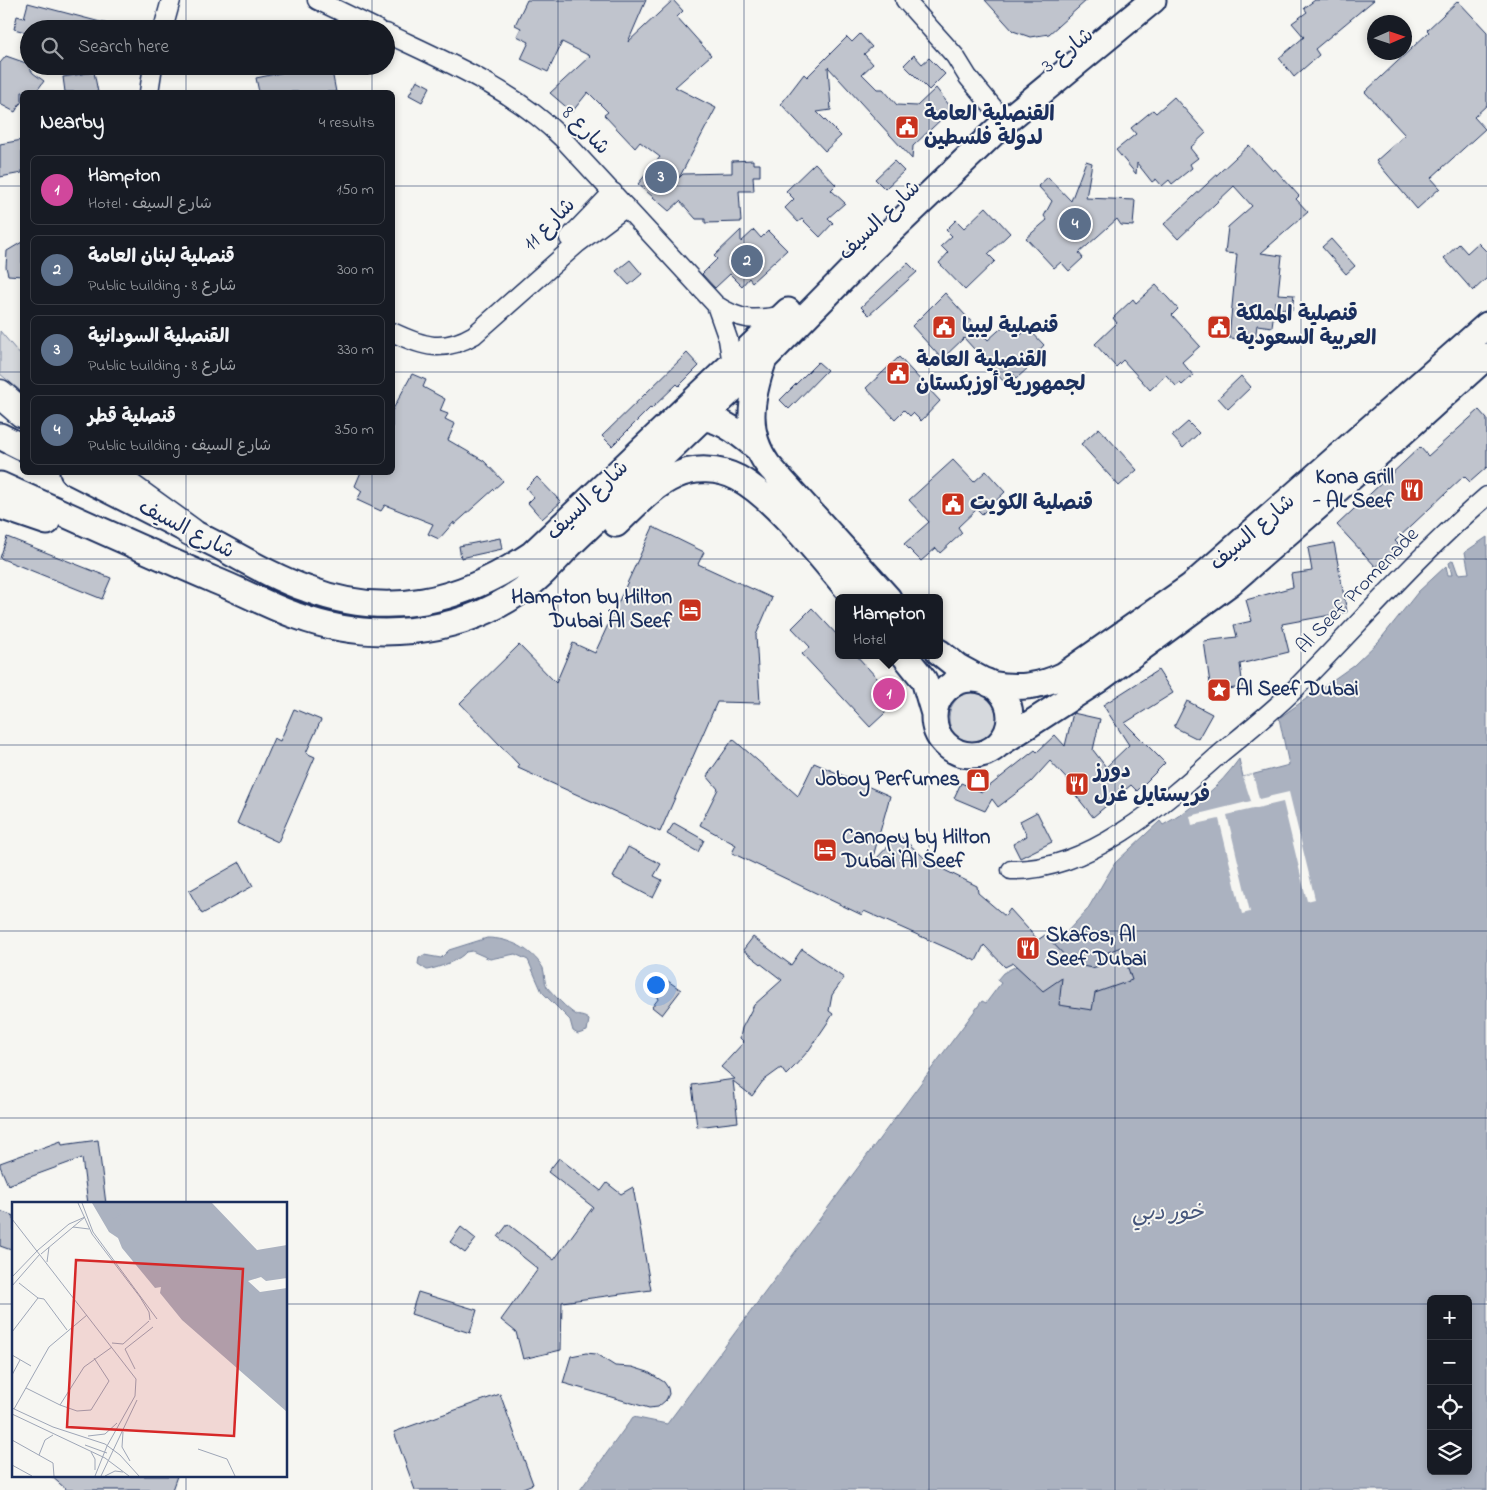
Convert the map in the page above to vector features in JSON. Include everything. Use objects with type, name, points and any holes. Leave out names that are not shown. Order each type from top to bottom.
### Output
[{"type":"main road","name":"شارع 3","points":[[1005,112],[1132,0]]},
{"type":"main road","name":"شارع السيف","points":[[79,475],[264,570],[305,589],[327,596],[355,603],[385,605],[436,599],[485,583],[532,554],[783,316],[1005,112],[1153,0]]},
{"type":"main road","name":"شارع السيف","points":[[544,573],[572,542],[764,359],[1005,112]]},
{"type":"main road","name":"شارع السيف","points":[[934,714],[940,696],[954,683],[963,680],[1021,688],[1051,682],[1169,603],[1252,534],[1487,325]]},
{"type":"main road","name":"شارع السيف","points":[[907,659],[924,680],[934,714],[934,725],[939,736],[953,751],[972,756],[992,750],[1105,674],[1230,583],[1487,356]]},
{"type":"main road","points":[[757,448],[751,410],[764,359]]},
{"type":"main road","points":[[0,394],[20,411]]},
{"type":"main road","points":[[675,418],[703,417],[726,425],[757,448],[768,465],[884,594]]},
{"type":"main road","points":[[0,436],[20,446]]},
{"type":"main road","name":"شارع السيف","points":[[0,485],[297,617],[351,630],[389,632],[444,626],[496,606],[520,592],[544,573],[589,548],[663,482],[686,472],[711,470],[737,478],[770,503],[851,594]]},
{"type":"main road","points":[[112,475],[191,532]]},
{"type":"main road","points":[[0,506],[58,526],[134,546]]},
{"type":"main road","name":"شارع السيف","points":[[943,655],[958,667],[986,682],[1005,698],[1010,712],[1009,727],[999,744]]},
{"type":"street","points":[[165,20],[171,0]]},
{"type":"street","points":[[317,0],[358,20]]},
{"type":"street","points":[[905,0],[954,56],[972,68],[1005,112]]},
{"type":"street","name":"شارع 8","points":[[395,37],[454,65],[534,112],[562,138],[613,192],[716,305],[729,313],[746,319],[783,316]]},
{"type":"street","points":[[149,90],[152,75]]},
{"type":"street","name":"شارع 11","points":[[523,291],[547,260],[613,192]]},
{"type":"street","name":"شارع 11","points":[[395,333],[428,346],[446,347],[461,343],[474,335],[588,235],[626,207]]},
{"type":"street","name":"شارع 8","points":[[716,305],[728,339],[732,364]]},
{"type":"street","name":"Al Seef Promenade","points":[[1011,870],[1042,868],[1089,850],[1129,827],[1176,794],[1288,695],[1431,546],[1487,496]]},
{"type":"shaded area","points":[[0,331],[20,355],[20,390],[0,374]]},
{"type":"shaded area","points":[[971,691],[981,691],[991,695],[999,703],[1003,718],[999,733],[991,741],[981,745],[971,745],[961,741],[953,733],[949,723],[949,713],[953,703],[961,695]]},
{"type":"water","name":"خور دبي","points":[[1487,537],[1487,1490],[580,1490],[633,1417],[667,1424],[982,1001],[986,1003],[1001,983],[997,980],[1003,973],[1053,947],[1087,910],[1115,863],[1160,821],[1163,825],[1185,812],[1205,796],[1232,769],[1239,759],[1243,777],[1289,765],[1279,718],[1354,665],[1379,641],[1418,592],[1446,566],[1448,575],[1452,575],[1449,563],[1453,560],[1458,574],[1469,573],[1465,552]]},
{"type":"water","points":[[487,938],[511,942],[533,955],[543,968],[545,983],[549,990],[572,1012],[589,1020],[587,1031],[578,1034],[573,1031],[570,1020],[542,992],[528,960],[515,954],[490,959],[472,951],[466,952],[459,958],[432,969],[427,970],[418,964],[419,958],[424,955],[441,958],[449,950]]},
{"type":"pier","points":[[1253,774],[1259,799],[1289,792],[1315,899],[1307,901],[1283,802],[1227,815],[1250,912],[1242,914],[1219,819],[1192,825],[1190,816],[1251,801],[1243,777]]},
{"type":"building","points":[[527,0],[646,0],[628,42],[673,0],[683,11],[677,17],[711,55],[675,87],[716,108],[679,178],[683,174],[732,173],[732,161],[753,160],[753,164],[760,164],[760,176],[753,176],[754,191],[739,191],[741,222],[705,223],[705,219],[696,219],[680,201],[669,211],[638,184],[660,157],[640,142],[635,148],[604,115],[608,112],[588,92],[572,112],[550,93],[590,56],[562,42],[548,72],[521,59],[529,42],[517,36],[521,28],[515,25]]},
{"type":"building","points":[[985,0],[1087,0],[1049,34],[1030,37],[1013,31]]},
{"type":"building","points":[[1315,0],[1374,0],[1315,49],[1319,55],[1294,77],[1279,58],[1304,37],[1292,23],[1307,12],[1304,8]]},
{"type":"building","points":[[1458,1],[1487,32],[1487,105],[1474,117],[1485,129],[1431,178],[1440,188],[1417,209],[1376,161],[1405,135],[1365,92],[1399,60],[1412,60],[1412,48],[1429,32],[1427,30]]},
{"type":"building","points":[[28,3],[93,20],[20,20],[20,31],[14,29],[17,16],[24,18]]},
{"type":"building","points":[[860,34],[872,47],[864,54],[873,64],[862,74],[877,89],[883,89],[897,105],[917,106],[936,88],[949,105],[949,112],[913,146],[912,159],[828,67],[831,110],[817,112],[841,136],[825,151],[781,104],[804,74],[807,77],[847,37],[852,42]]},
{"type":"building","points":[[914,55],[922,64],[929,58],[945,74],[929,90],[904,65]]},
{"type":"building","points":[[6,56],[20,61],[20,75],[36,75],[44,81],[37,90],[20,90],[20,104],[15,112],[0,104],[0,63]]},
{"type":"building","points":[[95,75],[98,90],[65,90],[63,77]]},
{"type":"building","points":[[270,75],[333,75],[336,90],[259,90],[256,78]]},
{"type":"building","points":[[417,80],[430,87],[422,102],[409,95]]},
{"type":"building","points":[[1174,97],[1206,133],[1190,148],[1198,158],[1190,164],[1192,168],[1172,184],[1169,180],[1162,186],[1156,179],[1152,182],[1137,163],[1136,174],[1116,150],[1136,134],[1131,128],[1153,110],[1156,113]]},
{"type":"building","points":[[20,140],[20,173],[0,177],[0,144]]},
{"type":"building","points":[[1249,145],[1273,171],[1275,169],[1299,196],[1296,199],[1308,212],[1261,253],[1282,256],[1278,294],[1294,295],[1292,310],[1282,309],[1275,301],[1272,327],[1257,325],[1255,340],[1229,338],[1237,254],[1225,253],[1228,227],[1252,206],[1234,186],[1178,239],[1164,224]]},
{"type":"building","points":[[894,161],[904,171],[885,189],[875,179]]},
{"type":"building","points":[[1086,161],[1092,163],[1086,198],[1135,200],[1133,226],[1121,225],[1117,219],[1079,253],[1083,258],[1069,271],[1061,262],[1054,268],[1026,238],[1047,220],[1044,216],[1052,201],[1038,186],[1048,177],[1071,201]]},
{"type":"building","points":[[815,163],[836,185],[831,190],[845,203],[828,218],[833,223],[820,237],[802,219],[798,222],[785,208],[794,199],[786,191]]},
{"type":"building","points":[[986,207],[1010,233],[988,254],[995,261],[965,290],[939,263],[948,253],[941,246],[952,236],[946,230],[956,220],[964,228]]},
{"type":"building","points":[[741,230],[741,242],[754,230],[761,238],[768,231],[787,250],[752,282],[749,278],[742,286],[730,274],[715,288],[702,274],[717,259],[714,256]]},
{"type":"building","points":[[1331,239],[1355,266],[1346,274],[1322,247]]},
{"type":"building","points":[[20,243],[20,276],[8,275],[6,267],[7,251]]},
{"type":"building","points":[[1478,243],[1487,252],[1487,278],[1473,291],[1444,258],[1459,244],[1467,253]]},
{"type":"building","points":[[630,260],[642,274],[629,285],[616,271]]},
{"type":"building","points":[[908,263],[917,272],[869,315],[861,307]]},
{"type":"building","points":[[1156,285],[1178,309],[1172,315],[1200,346],[1182,362],[1193,375],[1182,385],[1180,383],[1176,386],[1166,375],[1150,390],[1123,360],[1116,367],[1095,344],[1117,323],[1113,318],[1133,299],[1136,303]]},
{"type":"building","points":[[945,293],[988,340],[1007,323],[1019,337],[1028,328],[1044,345],[1026,365],[1028,368],[1017,378],[1014,375],[1005,383],[964,338],[942,359],[912,326]]},
{"type":"building","points":[[687,353],[699,366],[679,386],[677,384],[650,408],[612,446],[602,436]]},
{"type":"building","name":"القنصلية العامة لجمهورية أوزبكستان","points":[[899,357],[940,401],[921,421],[913,413],[910,416],[904,410],[895,419],[866,388]]},
{"type":"building","points":[[818,362],[827,370],[789,409],[780,400]]},
{"type":"building","points":[[412,374],[426,380],[423,387],[445,399],[440,411],[448,414],[445,419],[455,424],[448,440],[484,461],[503,481],[454,525],[454,522],[439,539],[428,534],[433,524],[385,505],[381,511],[357,500],[362,491],[355,486],[360,475],[395,475],[395,405]]},
{"type":"building","points":[[1241,376],[1251,387],[1228,409],[1218,398]]},
{"type":"building","points":[[1479,410],[1487,419],[1487,467],[1470,482],[1464,476],[1395,541],[1399,545],[1376,567],[1337,525],[1420,447],[1428,456]]},
{"type":"building","points":[[1188,422],[1199,433],[1183,448],[1172,436]]},
{"type":"building","points":[[1099,428],[1137,470],[1119,486],[1081,444]]},
{"type":"building","name":"قنصلية الكويت","points":[[953,460],[974,482],[986,471],[1005,492],[982,514],[977,509],[958,527],[962,533],[940,553],[936,548],[921,561],[904,544],[929,522],[909,500]]},
{"type":"building","points":[[537,477],[561,502],[542,519],[528,503],[534,497],[526,488]]},
{"type":"building","points":[[653,527],[704,552],[698,564],[772,598],[756,635],[760,703],[717,702],[660,832],[518,768],[519,765],[460,703],[519,645],[556,683],[573,643],[595,653]]},
{"type":"building","points":[[7,537],[111,578],[102,599],[0,558]]},
{"type":"building","points":[[500,538],[502,549],[461,558],[459,546]]},
{"type":"building","points":[[1334,543],[1347,612],[1282,624],[1289,652],[1240,664],[1243,687],[1211,691],[1204,641],[1237,637],[1234,625],[1252,621],[1246,600],[1293,587],[1291,574],[1312,571],[1308,548]]},
{"type":"building","points":[[812,608],[835,633],[835,659],[860,659],[898,701],[870,727],[802,654],[810,647],[792,628]]},
{"type":"building","points":[[1158,670],[1173,693],[1125,723],[1165,763],[1137,791],[1131,785],[1093,817],[1070,788],[1073,786],[1050,761],[1031,782],[998,807],[992,799],[985,811],[954,798],[961,783],[982,792],[1035,750],[1037,752],[1055,735],[1065,746],[1073,713],[1100,719],[1093,750],[1106,767],[1129,745],[1103,705]]},
{"type":"building","points":[[1187,701],[1212,714],[1198,739],[1174,727]]},
{"type":"building","points":[[294,709],[321,720],[306,753],[315,757],[278,842],[237,823],[274,738],[280,741]]},
{"type":"building","name":"Canopy by Hilton Dubai Al Seef","points":[[733,739],[798,796],[814,763],[890,796],[871,864],[899,835],[930,863],[977,886],[978,893],[1005,916],[1010,909],[1038,940],[1045,935],[1073,964],[1092,968],[1112,962],[1108,952],[1121,947],[1132,980],[1095,993],[1092,1010],[1059,1005],[1062,978],[1043,991],[1013,963],[1005,967],[984,945],[976,961],[864,911],[862,915],[732,853],[736,845],[700,825],[718,789],[707,776]]},
{"type":"building","points":[[1037,812],[1052,842],[1020,858],[1013,844],[1027,836],[1020,821]]},
{"type":"building","points":[[674,823],[704,840],[698,852],[667,834]]},
{"type":"building","points":[[628,847],[661,864],[654,876],[662,880],[653,898],[613,877]]},
{"type":"building","points":[[240,862],[253,886],[202,914],[189,891]]},
{"type":"building","points":[[753,937],[791,965],[802,949],[844,978],[832,995],[829,1011],[833,1014],[809,1050],[794,1067],[786,1075],[781,1068],[763,1081],[752,1096],[733,1081],[738,1122],[697,1127],[692,1085],[735,1079],[721,1067],[744,1042],[740,1038],[742,1028],[754,1005],[782,980],[743,950]]},
{"type":"building","points":[[665,979],[681,990],[662,1015],[652,1007],[659,998],[654,994]]},
{"type":"building","points":[[98,1140],[106,1202],[88,1202],[82,1158],[8,1185],[0,1163],[61,1141],[62,1145]]},
{"type":"building","points":[[559,1158],[601,1191],[607,1183],[621,1194],[633,1187],[651,1290],[562,1302],[561,1350],[523,1359],[516,1332],[501,1320],[538,1269],[498,1237],[508,1224],[554,1260],[593,1207],[548,1172]]},
{"type":"building","points":[[0,1211],[12,1215],[12,1250],[0,1246]]},
{"type":"building","points":[[461,1227],[476,1239],[465,1253],[450,1242]]},
{"type":"building","points":[[418,1292],[477,1310],[470,1333],[411,1314]]},
{"type":"building","points":[[586,1353],[596,1354],[615,1366],[632,1367],[648,1372],[664,1382],[668,1388],[669,1394],[666,1400],[658,1407],[649,1408],[563,1383],[571,1356]]},
{"type":"building","points":[[500,1394],[533,1484],[518,1490],[415,1490],[394,1432]]},
{"type":"building","points":[[53,1478],[176,1478],[172,1490],[67,1490]]},
{"type":"place","name":"القنصلية العامة لدولة فلسطين","points":[[907,127]]},
{"type":"place","name":"القنصلية السودانية","points":[[661,177]]},
{"type":"place","name":"قنصلية قطر","points":[[1075,224]]},
{"type":"place","name":"قنصلية لبنان العامة","points":[[747,261]]},
{"type":"place","name":"قنصلية ليبيا","points":[[944,327]]},
{"type":"place","name":"قنصلية المملكة العربية السعودية","points":[[1219,327]]},
{"type":"place","name":"القنصلية العامة لجمهورية أوزبكستان","points":[[898,373]]},
{"type":"place","name":"Kona Grill - AL Seef","points":[[1412,490]]},
{"type":"place","name":"قنصلية الكويت","points":[[953,504]]},
{"type":"place","name":"Hampton by Hilton Dubai Al Seef","points":[[690,610]]},
{"type":"place","name":"Al Seef Dubai","points":[[1219,690]]},
{"type":"place","name":"Hampton","points":[[889,694]]},
{"type":"place","name":"Joboy Perfumes","points":[[978,780]]},
{"type":"place","name":"دورز فريستايل غرل","points":[[1077,784]]},
{"type":"place","name":"Canopy by Hilton Dubai Al Seef","points":[[825,850]]},
{"type":"place","name":"Skafos, Al Seef Dubai","points":[[1028,948]]}]
